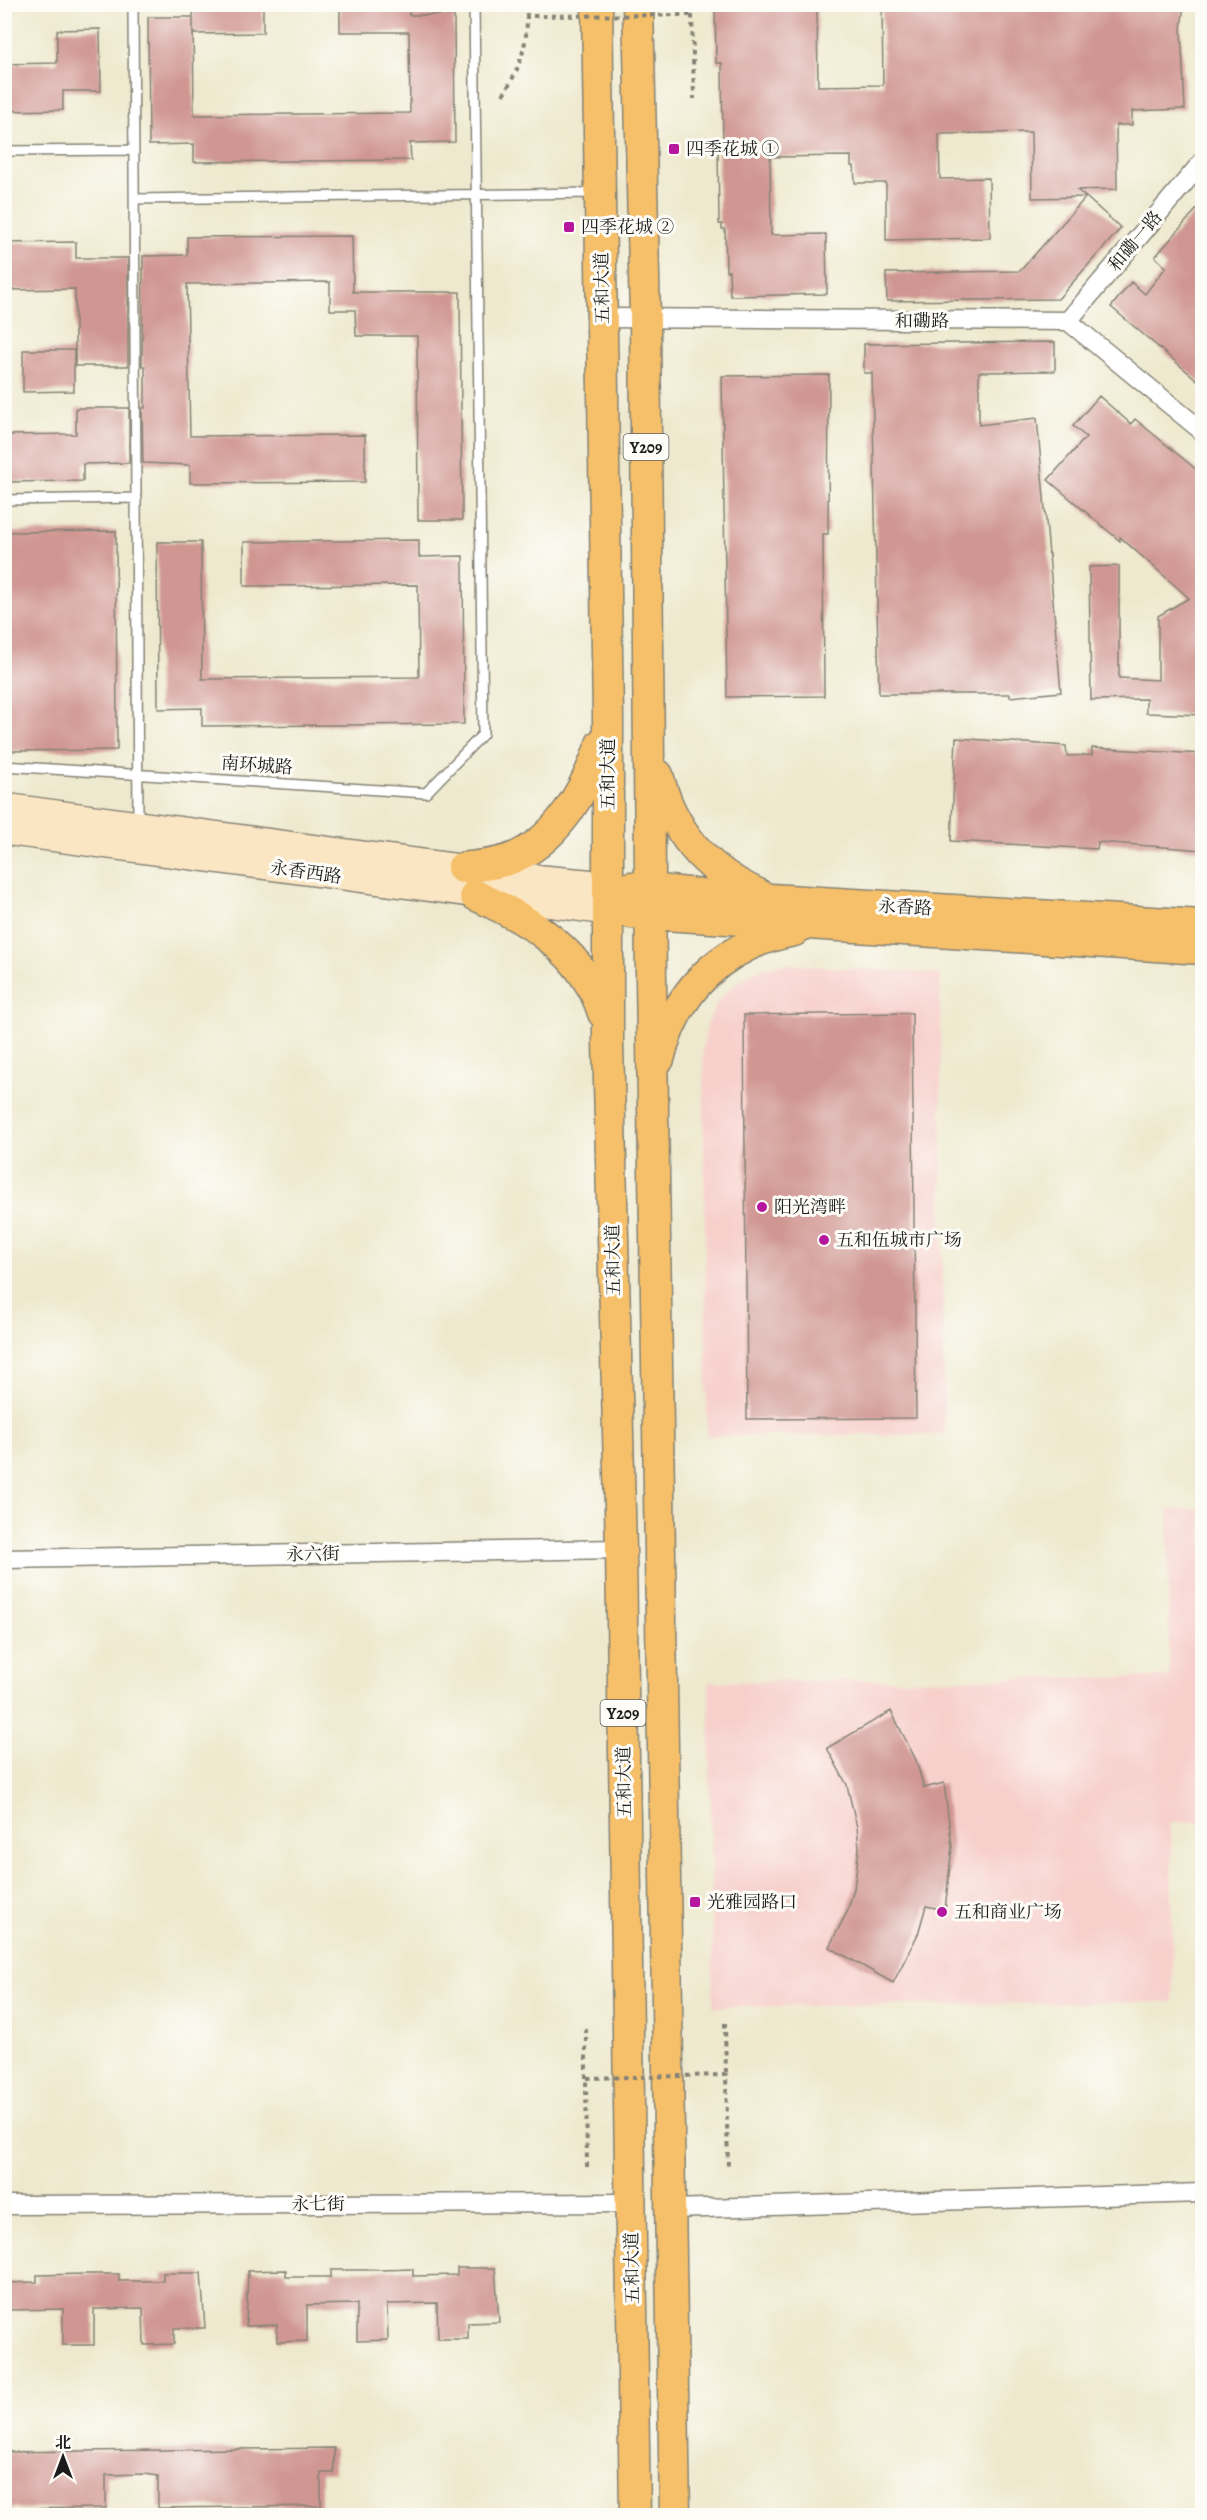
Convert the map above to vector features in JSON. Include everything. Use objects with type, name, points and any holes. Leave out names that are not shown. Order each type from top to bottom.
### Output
[{"type":"main road","name":"五和大道","points":[[597,4],[608,717],[608,1042],[621,1549],[635,2516]]},
{"type":"main road","name":"Y209","points":[[638,4],[645,320],[651,901],[675,2516]]},
{"type":"main road","points":[[462,868],[510,859],[531,848],[549,834],[584,787],[594,766],[608,717],[649,729],[669,811],[697,854],[737,884],[758,894],[781,899]]},
{"type":"main road","name":"永香西路","points":[[4,807],[462,868],[607,898]]},
{"type":"main road","name":"永香西路","points":[[4,831],[475,895],[607,898]]},
{"type":"main road","points":[[475,895],[533,925],[572,957],[596,992],[608,1042]]},
{"type":"main road","name":"永香路","points":[[607,898],[651,901],[820,926],[1203,949]]},
{"type":"main road","name":"永香路","points":[[651,901],[781,899],[1203,925]]},
{"type":"main road","points":[[609,1089],[654,1085],[671,1025],[682,1002],[696,981],[715,964],[761,941],[820,926]]},
{"type":"street","name":"和磡一路","points":[[1068,321],[1203,162]]},
{"type":"street","name":"和磡路","points":[[602,318],[1068,321]]},
{"type":"street","points":[[1068,321],[1203,431]]},
{"type":"street","name":"永六街","points":[[4,1559],[621,1549]]},
{"type":"street","points":[[672,2209],[1203,2193]]},
{"type":"street","name":"永七街","points":[[4,2205],[631,2203]]},
{"type":"lane","points":[[133,4],[138,825]]},
{"type":"lane","points":[[474,4],[476,195]]},
{"type":"lane","points":[[4,151],[134,150]]},
{"type":"lane","points":[[134,199],[600,193]]},
{"type":"lane","name":"南环城路","points":[[4,766],[426,793],[483,734],[476,195]]},
{"type":"lane","points":[[4,500],[136,498]]},
{"type":"path","points":[[503,95],[523,56],[526,43],[526,4]]},
{"type":"path","points":[[692,4],[694,99]]},
{"type":"path","points":[[526,16],[692,15]]},
{"type":"path","points":[[725,2023],[728,2167]]},
{"type":"path","points":[[586,2028],[587,2167]]},
{"type":"path","points":[[586,2078],[726,2075]]},
{"type":"shaded area","name":"五和伍城市广场","points":[[781,964],[940,974],[944,1434],[707,1436],[703,1046],[708,1022],[719,1000],[736,983],[757,970]]},
{"type":"shaded area","name":"五和商业广场","points":[[1202,1509],[1202,1822],[1171,1822],[1173,2002],[713,2007],[709,1682],[1169,1677],[1168,1510]]},
{"type":"building","points":[[193,4],[263,4],[263,33],[193,34]]},
{"type":"building","points":[[340,4],[409,4],[409,15],[454,15],[455,142],[410,143],[411,160],[194,162],[194,144],[149,145],[148,17],[193,17],[194,115],[410,113],[409,32],[340,32]]},
{"type":"building","points":[[715,4],[758,4],[758,8],[817,8],[818,86],[883,85],[882,4],[1184,4],[1181,29],[1185,109],[1132,111],[1132,125],[1116,125],[1117,189],[1077,190],[1086,197],[1032,198],[1031,132],[939,134],[940,179],[989,178],[990,238],[886,240],[886,183],[855,183],[851,156],[770,157],[771,235],[826,234],[827,294],[730,296],[729,271],[726,271],[725,229],[722,229],[722,224],[719,224],[718,148],[723,146],[722,63],[716,63]]},
{"type":"building","points":[[100,29],[101,91],[63,91],[63,110],[4,111],[4,64],[57,63],[57,30]]},
{"type":"building","points":[[1086,197],[1121,228],[1058,299],[887,301],[886,273],[1020,271]]},
{"type":"building","points":[[1203,202],[1203,385],[1111,307],[1131,282],[1145,294],[1166,267],[1155,257]]},
{"type":"building","points":[[352,236],[353,292],[460,292],[462,520],[418,520],[417,336],[356,336],[355,310],[330,310],[330,282],[187,284],[190,436],[365,435],[365,482],[190,483],[190,465],[143,463],[142,408],[145,408],[145,366],[142,366],[143,256],[187,255],[187,237]]},
{"type":"building","points":[[76,242],[76,258],[128,258],[128,366],[75,366],[75,289],[4,290],[4,243]]},
{"type":"building","points":[[1055,342],[1055,371],[979,372],[979,425],[1037,418],[1061,692],[1010,697],[1010,694],[879,694],[872,373],[864,373],[864,344]]},
{"type":"building","points":[[23,350],[74,350],[74,391],[23,392]]},
{"type":"building","points":[[829,375],[828,534],[823,534],[824,696],[727,697],[722,376]]},
{"type":"building","points":[[1099,396],[1131,424],[1135,419],[1203,475],[1203,715],[1146,713],[1146,699],[1091,700],[1089,567],[1119,566],[1119,678],[1158,680],[1158,616],[1189,598],[1120,537],[1120,541],[1048,480],[1086,437],[1073,426]]},
{"type":"building","points":[[76,408],[129,408],[129,463],[83,464],[83,481],[4,482],[4,435],[76,434]]},
{"type":"building","points":[[116,531],[117,750],[4,751],[4,532]]},
{"type":"building","points":[[419,540],[419,557],[463,556],[464,724],[202,726],[202,708],[158,709],[157,542],[201,542],[202,679],[419,677],[418,585],[244,586],[244,542]]},
{"type":"building","points":[[956,738],[1066,746],[1067,756],[1092,755],[1092,748],[1203,754],[1203,850],[1098,842],[1097,849],[951,841]]},
{"type":"building","name":"五和伍城市广场","points":[[912,1013],[916,1418],[747,1419],[744,1015]]},
{"type":"building","points":[[891,1711],[916,1760],[924,1788],[944,1783],[952,1847],[945,1910],[926,1906],[918,1934],[893,1983],[829,1947],[848,1910],[854,1889],[859,1848],[857,1827],[847,1785],[827,1748]]},
{"type":"building","points":[[457,2268],[495,2268],[499,2322],[468,2323],[468,2339],[438,2339],[437,2303],[387,2304],[388,2340],[357,2341],[357,2304],[307,2305],[307,2341],[277,2342],[277,2325],[246,2326],[248,2271],[286,2270],[286,2277],[331,2277],[331,2270],[413,2269],[413,2276],[457,2275]]},
{"type":"building","points":[[163,2273],[201,2273],[205,2328],[174,2328],[174,2344],[144,2345],[143,2308],[94,2309],[94,2345],[63,2345],[63,2309],[4,2310],[4,2283],[37,2282],[37,2275],[119,2274],[119,2281],[163,2281]]},
{"type":"building","points":[[334,2448],[334,2473],[321,2473],[321,2506],[158,2508],[158,2476],[145,2474],[106,2475],[106,2508],[4,2509],[4,2452]]},
{"type":"place","name":"四季花城 ①","points":[[674,149]]},
{"type":"place","name":"四季花城 ②","points":[[569,227]]},
{"type":"place","name":"阳光湾畔","points":[[762,1207]]},
{"type":"place","name":"五和伍城市广场","points":[[824,1240]]},
{"type":"place","name":"光雅园路口","points":[[695,1902]]},
{"type":"place","name":"五和商业广场","points":[[942,1912]]}]
